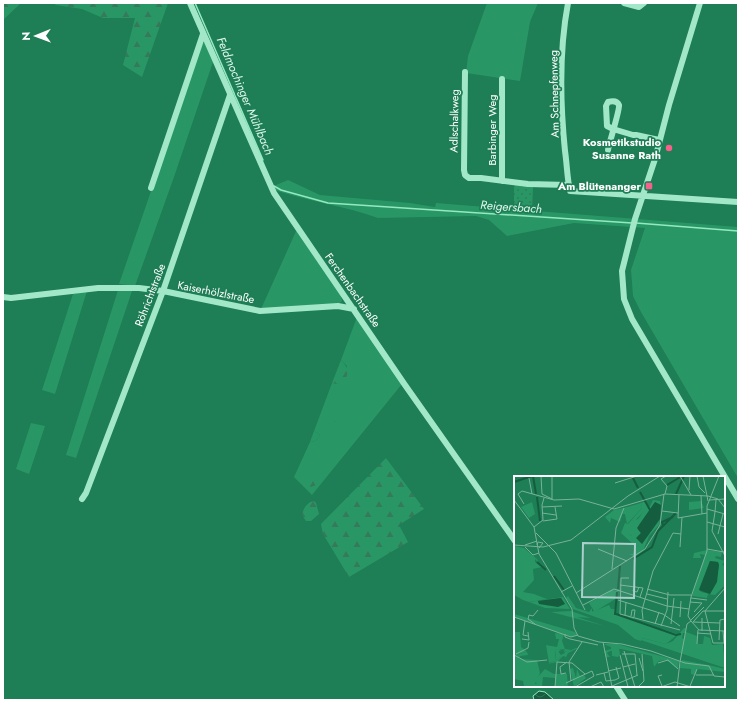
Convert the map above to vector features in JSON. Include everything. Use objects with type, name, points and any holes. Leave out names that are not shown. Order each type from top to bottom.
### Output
[{"type":"street","name":"Ferchenbachstraße","points":[[190,3],[274,193],[514,540]]},
{"type":"street","name":"Am Schnepfenweg","points":[[568,3],[564,30],[562,95],[568,185]]},
{"type":"street","points":[[624,3],[639,7],[644,3]]},
{"type":"street","points":[[700,3],[669,104],[622,271],[624,299],[632,320],[724,476]]},
{"type":"street","points":[[151,188],[203,34]]},
{"type":"street","name":"Adlschalkweg","points":[[465,72],[465,175],[469,178],[502,180]]},
{"type":"street","name":"Barbinger Weg","points":[[502,79],[502,180]]},
{"type":"street","name":"Röhrichtstraße","points":[[82,499],[163,291],[230,95]]},
{"type":"street","points":[[608,150],[613,130],[660,140]]},
{"type":"street","points":[[502,180],[528,184],[568,185],[570,191],[738,202]]},
{"type":"street","name":"Kaiserhölzlstraße","points":[[3,297],[11,298],[73,290],[139,288],[163,291],[260,311],[341,306],[354,309]]},
{"type":"street","points":[[341,306],[346,298]]},
{"type":"street","points":[[725,477],[738,499]]},
{"type":"street","points":[[617,687],[625,700]]},
{"type":"green space","points":[[3,3],[21,3],[3,20]]},
{"type":"green space","points":[[53,3],[168,3],[142,77],[123,65],[135,18],[103,18],[82,9],[56,5]]},
{"type":"green space","points":[[487,3],[538,3],[530,22],[520,81],[466,73],[468,56]]},
{"type":"green space","points":[[202,43],[205,43],[213,62],[174,177],[135,286],[119,284]]},
{"type":"green space","points":[[288,180],[320,195],[410,203],[435,207],[436,203],[738,227],[738,478],[633,296],[631,270],[645,228],[574,223],[507,236],[489,220],[476,216],[378,218],[274,190],[276,185]]},
{"type":"green space","points":[[514,184],[533,187],[532,210],[515,209]]},
{"type":"green space","points":[[297,229],[340,292],[342,301],[337,305],[261,309]]},
{"type":"green space","points":[[118,290],[132,291],[76,458],[66,455]]},
{"type":"green space","points":[[87,291],[55,394],[42,390],[73,294]]},
{"type":"green space","points":[[357,317],[402,384],[312,495],[294,477],[310,442],[316,440],[320,435],[314,431],[332,383],[339,384],[347,366],[341,360]]},
{"type":"green space","points":[[341,360],[347,370],[345,381],[339,384],[332,383]]},
{"type":"green space","points":[[332,407],[336,407],[342,416],[341,420],[337,422],[329,421],[328,414]]},
{"type":"green space","points":[[31,423],[45,426],[29,474],[16,469]]},
{"type":"green space","points":[[314,431],[320,435],[316,440],[310,442]]},
{"type":"green space","points":[[386,458],[424,509],[399,525],[408,542],[349,577],[323,534],[321,524]]},
{"type":"green space","points":[[310,472],[314,472],[318,477],[316,485],[311,487],[307,483],[305,477]]},
{"type":"green space","points":[[314,501],[319,514],[311,521],[306,521],[302,515],[303,510],[307,504]]},
{"type":"water","points":[[539,691],[545,692],[554,700],[534,700],[533,696]]},
{"type":"waterway","name":"Feldmochinger Mühlbach","points":[[195,3],[263,160]]},
{"type":"waterway","name":"Reigersbach","points":[[274,186],[281,190],[328,203],[632,223]]},
{"type":"waterway","name":"Reigersbach","points":[[636,223],[738,231]]},
{"type":"place","name":"Kosmetikstudio Susanne Rath","points":[[669,148]]},
{"type":"place","name":"Am Blütenanger","points":[[649,186]]}]
